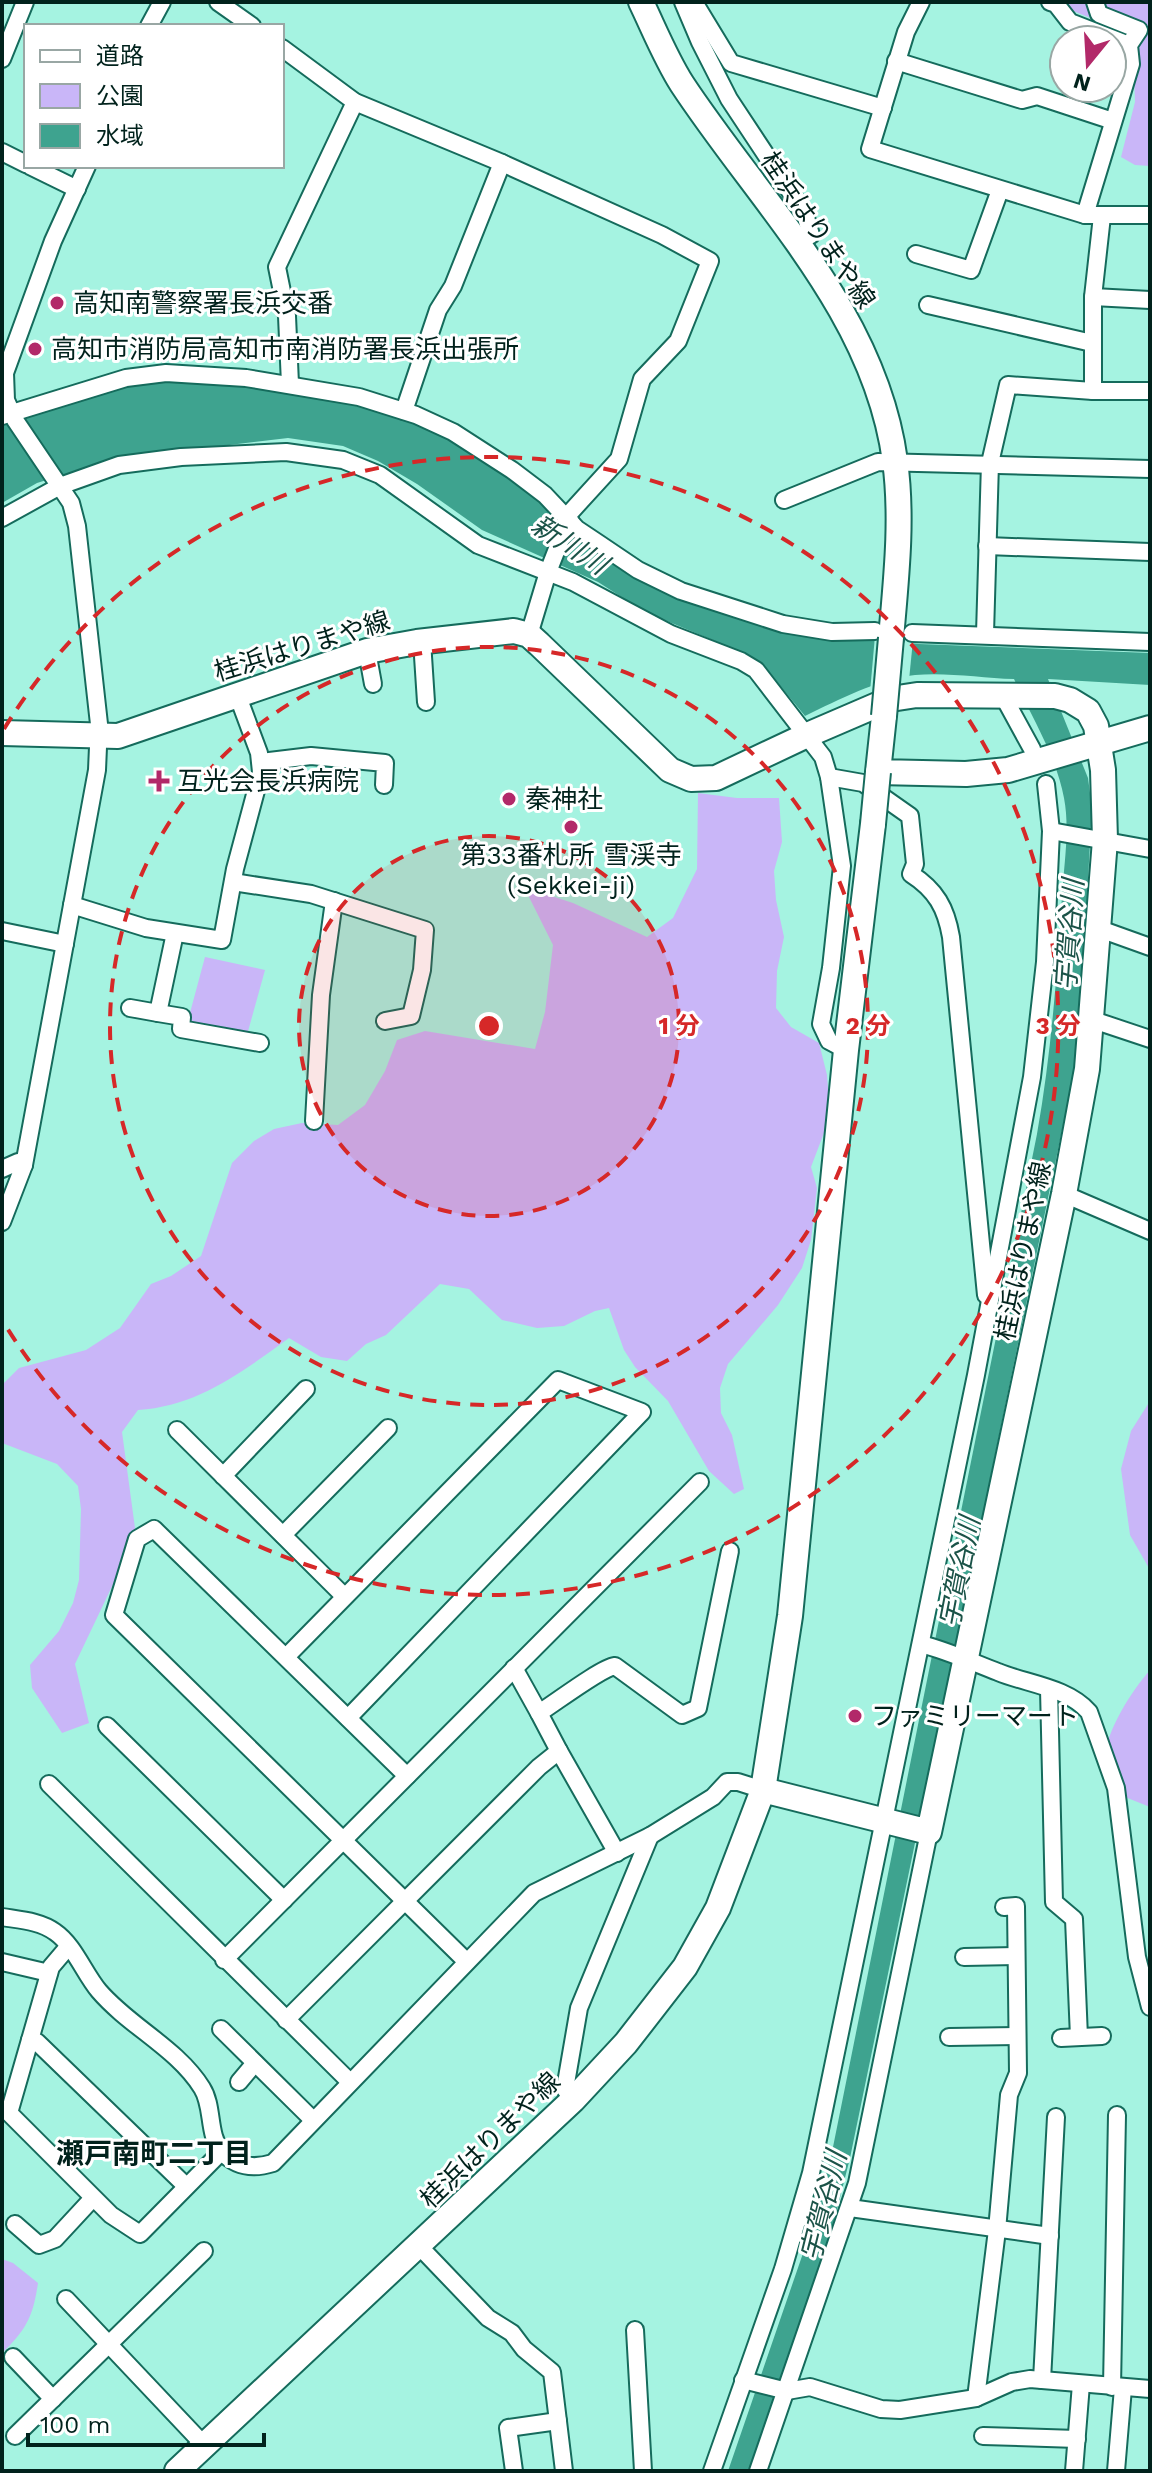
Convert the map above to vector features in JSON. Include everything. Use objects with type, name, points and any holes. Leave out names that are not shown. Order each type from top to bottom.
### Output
[{"type":"main road","name":"桂浜はりまや線","points":[[177,2471],[573,2100],[626,2043],[685,1967],[718,1908],[763,1790],[790,1616],[846,1050],[893,634],[897,556],[895,461],[874,377],[855,334],[798,242],[681,82],[641,2]]},
{"type":"main road","name":"桂浜はりまや線","points":[[2,733],[118,736],[367,651],[422,641],[514,631],[529,635],[670,770],[681,776],[704,780],[716,778],[891,699],[917,695],[1055,696],[1070,700],[1088,711],[1096,726],[1090,748],[1103,770],[1097,928],[1087,1069],[1064,1194],[924,1830]]},
{"type":"main road","points":[[878,772],[966,774],[1040,765],[1150,728]]},
{"type":"main road","points":[[763,1790],[924,1830]]},
{"type":"street","points":[[2,59],[25,2]]},
{"type":"street","points":[[150,24],[162,2]]},
{"type":"street","points":[[218,2],[249,24]]},
{"type":"street","points":[[683,2],[729,99],[805,214],[811,235],[798,242]]},
{"type":"street","points":[[694,2],[731,63],[883,108]]},
{"type":"street","points":[[921,2],[906,32],[870,149],[1000,190],[1094,215],[1150,215]]},
{"type":"street","points":[[1050,2],[1056,4],[1070,22],[1129,45]]},
{"type":"street","points":[[1093,391],[1094,215],[1113,121],[1131,64],[1129,45],[1139,30],[1099,14],[1095,2]]},
{"type":"street","points":[[284,49],[355,102],[502,163],[662,235],[710,261],[678,341],[642,379],[619,459],[568,522],[529,635]]},
{"type":"street","points":[[896,61],[1022,100],[1037,96],[1113,121]]},
{"type":"street","points":[[290,384],[287,316],[277,267],[355,102]]},
{"type":"street","points":[[2,152],[24,163]]},
{"type":"street","points":[[404,411],[438,310],[453,286],[502,163]]},
{"type":"street","points":[[34,168],[77,189]]},
{"type":"street","points":[[2,1222],[24,1165],[97,770],[99,737],[81,548],[71,503],[10,416],[5,373],[53,241],[86,168]]},
{"type":"street","points":[[916,254],[971,270],[1000,190]]},
{"type":"street","points":[[1093,297],[1150,300]]},
{"type":"street","points":[[928,305],[1092,343]]},
{"type":"street","points":[[10,416],[126,378],[166,373],[246,378],[359,397],[404,411],[453,432],[512,470],[545,495],[568,522],[638,570],[681,591],[783,624],[832,632],[985,634],[1150,642]]},
{"type":"street","points":[[985,634],[990,463],[1008,385],[1093,391],[1150,391]]},
{"type":"street","points":[[2,518],[58,484],[119,465],[181,457],[286,452],[343,460],[380,475],[478,545],[549,570],[600,594],[671,634],[756,670],[823,757],[829,777],[842,866],[831,968],[821,1024],[829,1041],[846,1050]]},
{"type":"street","points":[[784,500],[878,462],[1150,469]]},
{"type":"street","points":[[987,546],[1150,552]]},
{"type":"street","points":[[422,641],[426,702]]},
{"type":"street","points":[[367,651],[373,684]]},
{"type":"street","points":[[72,905],[146,928],[222,940],[233,882],[261,772],[261,762],[237,694]]},
{"type":"street","points":[[712,2471],[748,2381],[811,2173],[928,1646],[1032,1077],[1055,832],[1040,765],[1010,696]]},
{"type":"street","points":[[261,762],[311,756],[385,763],[384,785]]},
{"type":"street","points":[[829,777],[863,783],[910,816],[915,864],[911,874],[937,896],[948,920],[988,1312]]},
{"type":"street","points":[[1055,832],[1150,849]]},
{"type":"street","points":[[233,882],[294,890],[425,930],[422,970],[411,1016],[385,1021]]},
{"type":"street","points":[[314,1121],[319,1021],[334,901]]},
{"type":"street","points":[[1097,928],[1150,947]]},
{"type":"street","points":[[2,931],[65,944]]},
{"type":"street","points":[[158,1013],[175,933]]},
{"type":"street","points":[[130,1008],[182,1017],[181,1029],[260,1043]]},
{"type":"street","points":[[1090,1019],[1150,1039]]},
{"type":"street","points":[[2,1169],[18,1162],[24,1165]]},
{"type":"street","points":[[1064,1194],[1150,1231]]},
{"type":"street","points":[[286,1657],[558,1380],[642,1412],[348,1718]]},
{"type":"street","points":[[223,1476],[306,1389]]},
{"type":"street","points":[[283,1535],[388,1428]]},
{"type":"street","points":[[177,1430],[344,1596]]},
{"type":"street","points":[[224,1960],[700,1482]]},
{"type":"street","points":[[407,1776],[154,1529],[137,1539],[114,1615],[466,1961]]},
{"type":"street","points":[[539,1713],[605,1668],[615,1666],[682,1715],[698,1708],[730,1551]]},
{"type":"street","points":[[928,1646],[1049,1689],[1080,1702],[1089,1712],[1116,1788],[1137,1957],[1150,2007]]},
{"type":"street","points":[[514,1668],[617,1853]]},
{"type":"street","points":[[1049,1689],[1054,1902],[1074,1919],[1079,2037]]},
{"type":"street","points":[[107,1726],[284,1900]]},
{"type":"street","points":[[286,2020],[404,1899],[559,1751]]},
{"type":"street","points":[[2,1917],[41,1924],[58,1934],[99,1991],[127,2019],[190,2070],[205,2092],[213,2136],[222,2151],[240,2165],[258,2167],[273,2163],[534,1893],[650,1836],[713,1797],[727,1782],[763,1790]]},
{"type":"street","points":[[49,1784],[350,2082]]},
{"type":"street","points":[[758,2471],[782,2391],[857,2183],[924,1830]]},
{"type":"street","points":[[573,2100],[565,2089],[579,2008],[650,1836]]},
{"type":"street","points":[[976,2398],[997,2230],[1009,2095],[1018,2073],[1016,1906],[1004,1907]]},
{"type":"street","points":[[68,1947],[51,1967],[9,2113],[111,2215],[140,2234],[222,2151]]},
{"type":"street","points":[[964,1957],[1016,1956]]},
{"type":"street","points":[[2,1962],[49,1973]]},
{"type":"street","points":[[221,2029],[313,2120]]},
{"type":"street","points":[[949,2037],[1017,2036]]},
{"type":"street","points":[[1061,2038],[1102,2036]]},
{"type":"street","points":[[30,2040],[37,2042],[186,2186]]},
{"type":"street","points":[[239,2082],[255,2063]]},
{"type":"street","points":[[1116,2471],[1117,2115]]},
{"type":"street","points":[[1042,2380],[1056,2117]]},
{"type":"street","points":[[15,2224],[39,2245],[55,2239],[93,2198]]},
{"type":"street","points":[[850,2208],[1050,2236]]},
{"type":"street","points":[[419,2246],[488,2318],[512,2333],[524,2349],[552,2372],[564,2471]]},
{"type":"street","points":[[15,2436],[204,2251]]},
{"type":"street","points":[[66,2299],[204,2445]]},
{"type":"street","points":[[635,2330],[643,2471]]},
{"type":"street","points":[[13,2357],[53,2399]]},
{"type":"street","points":[[748,2381],[782,2391],[810,2387],[881,2409],[900,2410],[976,2398],[1012,2382],[1042,2380],[1150,2389]]},
{"type":"street","points":[[1074,2471],[1081,2384]]},
{"type":"street","points":[[514,2471],[508,2428],[558,2421]]},
{"type":"street","points":[[983,2436],[1077,2439]]},
{"type":"green space","points":[[1051,2],[1150,2],[1150,166],[1135,165],[1121,157],[1135,102],[1134,72],[1128,64],[1128,24],[1097,24],[1093,19]]},
{"type":"green space","points":[[698,793],[737,798],[779,798],[782,842],[774,871],[784,937],[777,971],[776,1008],[791,1027],[819,1043],[827,1075],[830,1117],[811,1167],[817,1188],[811,1240],[802,1268],[778,1305],[728,1364],[720,1388],[721,1413],[732,1435],[744,1489],[734,1494],[709,1471],[668,1401],[635,1367],[624,1350],[609,1308],[595,1311],[564,1326],[537,1328],[502,1320],[469,1289],[440,1284],[386,1335],[366,1344],[347,1361],[321,1357],[289,1338],[236,1375],[200,1394],[180,1402],[138,1410],[122,1432],[135,1528],[126,1557],[75,1664],[89,1723],[62,1733],[32,1688],[30,1665],[59,1631],[73,1603],[79,1580],[81,1509],[78,1486],[57,1464],[2,1443],[2,1385],[19,1368],[86,1350],[120,1328],[151,1284],[171,1276],[201,1256],[232,1163],[254,1141],[274,1129],[302,1123],[338,1125],[365,1105],[385,1071],[397,1040],[425,1031],[535,1049],[545,1012],[553,945],[524,887],[573,903],[647,937],[673,918],[697,869]]},
{"type":"green space","points":[[205,957],[265,970],[247,1035],[187,1024]]},
{"type":"green space","points":[[1150,1401],[1150,1570],[1130,1535],[1121,1469],[1131,1431]]},
{"type":"green space","points":[[1150,1670],[1150,1807],[1110,1791],[1104,1764],[1115,1724]]},
{"type":"green space","points":[[2,2259],[13,2263],[38,2283],[28,2321],[2,2353]]},
{"type":"water","points":[[173,379],[322,394],[408,417],[480,457],[547,506],[549,519],[621,567],[827,636],[919,644],[1150,653],[1150,685],[1048,679],[1088,778],[1092,808],[1074,1072],[850,2158],[830,2237],[749,2471],[728,2471],[811,2230],[832,2152],[1037,1134],[1053,1015],[1066,847],[1066,810],[1060,782],[1043,737],[1014,679],[915,675],[858,691],[805,716],[762,664],[749,655],[645,612],[598,582],[482,530],[417,484],[378,461],[343,446],[288,438],[114,459],[37,483],[2,503],[2,425],[33,412],[65,406],[129,385]]},
{"type":"pier","points":[[875,636],[913,640],[909,680],[870,692]]},
{"type":"place","name":"高知南警察署長浜交番","points":[[57,303]]},
{"type":"place","name":"高知市消防局高知市南消防署長浜出張所","points":[[35,349]]},
{"type":"place","name":"互光会長浜病院","points":[[159,781]]},
{"type":"place","name":"秦神社","points":[[509,799]]},
{"type":"place","name":"第33番札所 雪渓寺 (Sekkei-ji)","points":[[571,827]]},
{"type":"place","name":"ファミリーマート","points":[[855,1716]]},
{"type":"district","name":"瀬戸南町二丁目","points":[[154,2153]]},
{"type":"water label","name":"新川川","points":[[570,544]]},
{"type":"water label","name":"宇賀谷川","points":[[1069,935]]},
{"type":"water label","name":"宇賀谷川","points":[[959,1572]]},
{"type":"water label","name":"宇賀谷川","points":[[823,2206]]}]
